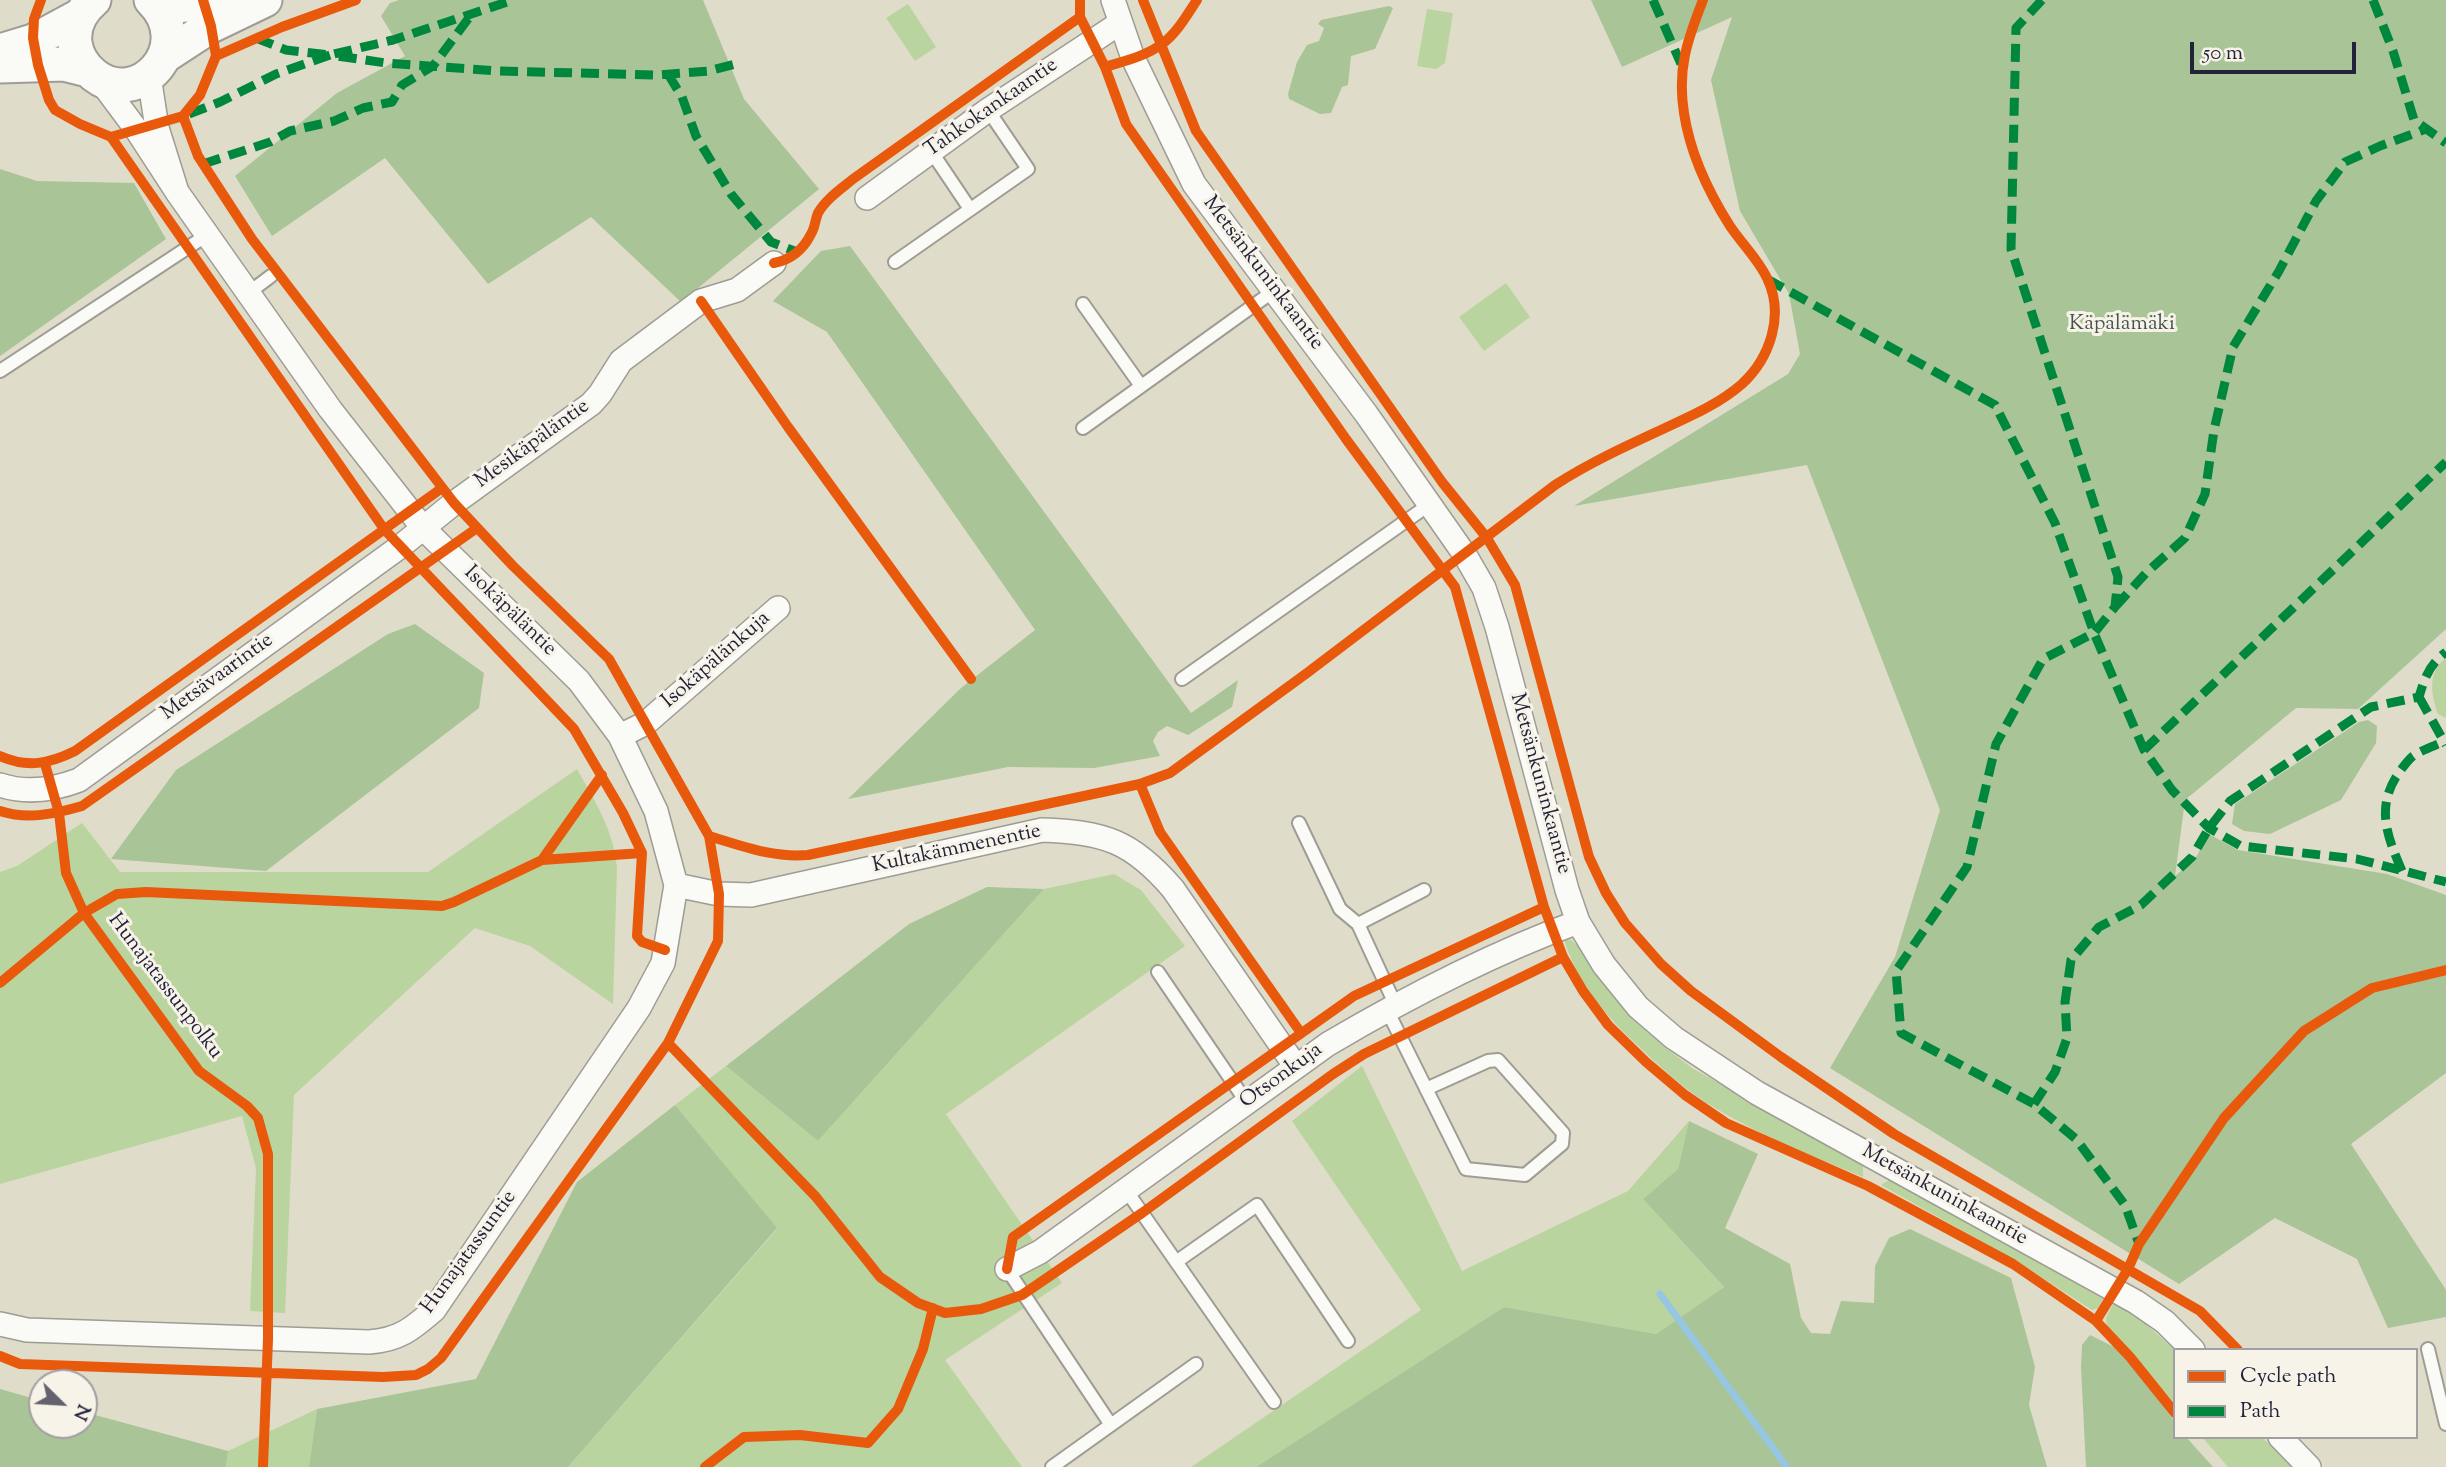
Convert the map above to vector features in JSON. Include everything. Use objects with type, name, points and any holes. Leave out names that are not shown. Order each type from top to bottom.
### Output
[{"type":"street","points":[[157,66],[169,43],[168,30],[155,4],[228,0]]},
{"type":"street","points":[[0,66],[64,64],[110,83],[123,85],[136,82],[211,26],[265,0]]},
{"type":"street","name":"Metsänkuninkaantie","points":[[1113,0],[1133,58],[1194,184],[1367,415],[1465,555],[1484,588],[1497,627],[1567,890],[1578,922],[1604,965],[1638,1007],[1674,1038],[1768,1100],[2136,1302],[2165,1322],[2191,1348]]},
{"type":"street","points":[[87,7],[76,25],[76,46],[80,59],[93,74]]},
{"type":"street","points":[[0,51],[33,41],[87,7]]},
{"type":"street","name":"Tahkokankaantie","points":[[867,198],[988,110],[1120,23]]},
{"type":"street","name":"Isokäpäläntie","points":[[157,66],[158,128],[177,192]]},
{"type":"street","name":"Isokäpäläntie","points":[[93,74],[136,129],[247,294],[330,409],[423,528],[579,681],[620,736],[656,811],[676,884]]},
{"type":"street","name":"Mesikäpäläntie","points":[[423,528],[453,503],[591,404],[621,361],[701,301],[737,290],[774,263]]},
{"type":"street","name":"Metsävaarintie","points":[[0,785],[33,791],[79,780],[423,528]]},
{"type":"street","name":"Isokäpälänkuja","points":[[620,736],[646,723],[778,608]]},
{"type":"street","name":"Kultakämmenentie","points":[[676,884],[719,894],[751,895],[1042,830],[1102,836],[1127,846],[1153,865],[1173,889],[1296,1067]]},
{"type":"street","name":"Hunajatassuntie","points":[[0,1324],[27,1330],[369,1342],[390,1340],[416,1325],[434,1310],[639,1009],[663,963],[676,884]]},
{"type":"street","name":"Otsonkuja","points":[[1007,1269],[1040,1252],[1328,1044],[1392,1008],[1529,942],[1578,922]]},
{"type":"street","points":[[2282,1439],[2309,1467]]},
{"type":"lane","points":[[895,262],[1028,169],[988,110]]},
{"type":"lane","points":[[931,151],[970,209]]},
{"type":"lane","points":[[0,371],[207,235]]},
{"type":"lane","points":[[247,294],[271,276]]},
{"type":"lane","points":[[1083,428],[1275,290]]},
{"type":"lane","points":[[1083,304],[1141,386]]},
{"type":"lane","points":[[1182,679],[1430,504]]},
{"type":"lane","points":[[1299,823],[1340,909],[1358,924],[1426,1089],[1465,1168],[1525,1175],[1562,1144],[1563,1133],[1498,1060],[1488,1061],[1426,1089]]},
{"type":"lane","points":[[1358,924],[1424,890]]},
{"type":"lane","points":[[1158,972],[1247,1103]]},
{"type":"lane","points":[[1126,1190],[1274,1402]]},
{"type":"lane","points":[[1176,1262],[1257,1205],[1348,1341]]},
{"type":"lane","points":[[1007,1269],[1111,1425]]},
{"type":"lane","points":[[2428,1349],[2446,1424]]},
{"type":"lane","points":[[1052,1467],[1196,1364]]},
{"type":"green space","points":[[399,0],[703,0],[744,99],[819,189],[681,302],[591,217],[488,284],[385,158],[272,236],[235,176],[337,93],[405,56],[381,16],[390,3]]},
{"type":"green space","name":"Käpälämäki","points":[[1591,0],[2446,0],[2446,629],[2358,709],[2296,708],[2185,800],[2175,876],[2195,859],[2209,834],[2238,850],[2387,874],[2446,895],[2446,1073],[2351,1144],[2446,1290],[2446,1317],[2388,1328],[2357,1259],[2275,1218],[2179,1284],[1830,1068],[1895,957],[1940,810],[1807,465],[1574,506],[1788,374],[1800,354],[1789,294],[1740,211],[1711,80],[1732,17],[1622,67]]},
{"type":"green space","points":[[908,4],[936,47],[915,61],[886,18]]},
{"type":"green space","points":[[1389,6],[1393,8],[1375,49],[1351,56],[1348,85],[1342,87],[1331,113],[1320,114],[1289,99],[1297,62],[1307,45],[1319,41],[1324,28],[1318,24],[1321,20]]},
{"type":"green space","points":[[1427,9],[1453,13],[1445,63],[1436,69],[1417,66]]},
{"type":"green space","points":[[0,169],[37,181],[134,183],[166,239],[0,356]]},
{"type":"green space","points":[[850,246],[1191,713],[1238,680],[1232,707],[1188,735],[1167,726],[1158,732],[1153,741],[1160,756],[1094,768],[1008,767],[848,799],[961,688],[1035,630],[827,332],[773,301],[821,251]]},
{"type":"green space","points":[[1506,283],[1530,317],[1484,351],[1459,317]]},
{"type":"green space","points":[[415,624],[484,673],[479,708],[266,871],[111,859],[176,770],[388,634]]},
{"type":"green space","points":[[2446,658],[2446,718],[2438,714],[2432,684],[2436,670]]},
{"type":"green space","points":[[2368,720],[2377,726],[2376,743],[2341,800],[2270,834],[2244,831],[2232,824],[2235,804],[2359,722]]},
{"type":"green space","points":[[577,769],[603,817],[615,854],[617,868],[613,1004],[530,946],[475,928],[294,1095],[285,1313],[250,1311],[256,1168],[242,1116],[0,1184],[0,872],[17,866],[82,823],[120,872],[428,872]]},
{"type":"green space","points":[[1114,874],[1141,890],[1185,946],[946,1114],[1062,1283],[945,1360],[1022,1467],[568,1467],[777,1229],[675,1105],[726,1066],[818,1141],[1044,889]]},
{"type":"green space","points":[[987,887],[1044,889],[818,1141],[726,1066],[909,924]]},
{"type":"green space","points":[[1564,940],[1571,940],[1580,947],[1631,1015],[1667,1049],[1692,1068],[1863,1165],[1863,1177],[1745,1125],[1678,1082],[1650,1058],[1601,1007],[1576,969]]},
{"type":"green space","points":[[1362,1066],[1462,1271],[1628,1191],[1689,1121],[1678,1169],[1643,1199],[1724,1287],[1656,1334],[1504,1307],[1256,1467],[1191,1467],[1421,1310],[1292,1121]]},
{"type":"green space","points":[[675,1105],[777,1228],[568,1467],[309,1467],[317,1409],[476,1379],[577,1182]]},
{"type":"green space","points":[[1689,1121],[1758,1154],[1725,1228],[1790,1264],[1801,1318],[1811,1333],[1830,1334],[1841,1301],[1874,1303],[1875,1266],[1889,1238],[1910,1229],[2011,1278],[2035,1367],[2029,1405],[2047,1467],[1256,1467],[1504,1307],[1656,1334],[1724,1287],[1643,1199],[1678,1169]]},
{"type":"green space","points":[[1889,1180],[2103,1299],[2098,1308],[2092,1310],[2015,1260],[1881,1185]]},
{"type":"green space","points":[[2113,1304],[2139,1318],[2173,1348],[2173,1402],[2107,1326],[2106,1318]]},
{"type":"green space","points":[[2090,1335],[2114,1347],[2140,1375],[2173,1419],[2173,1439],[2188,1439],[2213,1467],[2086,1467],[2082,1345]]},
{"type":"green space","points":[[0,1389],[28,1397],[28,1439],[98,1439],[98,1416],[228,1451],[226,1467],[0,1467]]},
{"type":"green space","points":[[317,1409],[309,1467],[226,1467],[228,1451]]},
{"type":"green space","points":[[2204,1439],[2264,1439],[2291,1467],[2228,1467]]},
{"type":"waterway","points":[[1660,1294],[1787,1467]]},
{"type":"marked path","points":[[256,38],[286,50],[330,55],[393,40],[513,0]]},
{"type":"marked path","points":[[1653,0],[1681,64]]},
{"type":"marked path","points":[[2042,0],[2016,28],[2011,249],[2118,577],[2115,607],[2094,633],[2043,659],[1996,744],[1967,867],[1896,971],[1901,1033],[2034,1104],[2076,1139],[2125,1205],[2139,1244]]},
{"type":"marked path","points":[[2373,0],[2393,51],[2414,120],[2446,143]]},
{"type":"marked path","points":[[203,164],[270,142],[290,131],[334,121],[363,108],[392,102],[402,85],[433,66],[471,15]]},
{"type":"marked path","points":[[189,114],[276,74],[330,55],[386,63],[499,71],[657,75],[709,71],[735,64]]},
{"type":"marked path","points":[[668,74],[682,97],[696,136],[731,194],[771,242],[797,252]]},
{"type":"marked path","points":[[2115,607],[2147,572],[2185,538],[2205,494],[2214,430],[2233,347],[2279,271],[2316,201],[2345,162],[2426,129]]},
{"type":"marked path","points":[[1767,279],[1995,405],[2055,523],[2094,633],[2144,750],[2172,790],[2209,828],[2241,846],[2357,859],[2446,882]]},
{"type":"marked path","points":[[2144,750],[2446,462]]},
{"type":"marked path","points":[[2034,1104],[2055,1072],[2067,1038],[2065,1002],[2071,960],[2099,927],[2141,905],[2192,857],[2209,828],[2230,801],[2371,707],[2419,697],[2428,672],[2446,652]]},
{"type":"marked path","points":[[2419,697],[2446,745]]},
{"type":"marked path","points":[[2402,871],[2386,824],[2385,813],[2390,789],[2413,756],[2443,742]]},
{"type":"cycle path","points":[[41,0],[34,19],[33,38],[49,100],[55,110],[111,137],[183,116],[200,95],[216,56],[203,0]]},
{"type":"cycle path","points":[[216,56],[282,27],[356,0]]},
{"type":"cycle path","points":[[1080,0],[1080,17],[1105,67],[1126,124],[1346,439],[1455,587],[1544,907],[1563,957],[1608,1025],[1685,1095],[1726,1123],[1868,1186],[2013,1264],[2096,1321],[2130,1357],[2173,1411]]},
{"type":"cycle path","points":[[1143,0],[1196,131],[1442,482],[1487,538],[1515,585],[1589,857],[1606,893],[1625,923],[1661,964],[1691,991],[1781,1057],[1894,1134],[2200,1311],[2236,1348]]},
{"type":"cycle path","points":[[1105,67],[1142,55],[1162,44],[1177,29],[1197,0]]},
{"type":"cycle path","points":[[709,836],[770,853],[808,855],[1140,784],[1170,773],[1555,485],[1608,455],[1704,409],[1742,384],[1767,349],[1772,335],[1775,307],[1767,278],[1730,226],[1708,186],[1687,128],[1682,97],[1683,69],[1688,42],[1703,0]]},
{"type":"cycle path","points":[[774,263],[791,257],[800,249],[808,240],[821,208],[853,179],[1080,17]]},
{"type":"cycle path","points":[[0,1356],[20,1364],[383,1377],[416,1375],[428,1369],[441,1358],[668,1043],[718,941],[719,894],[709,836],[609,659],[513,566],[454,503],[252,239],[198,156],[183,116]]},
{"type":"cycle path","points":[[111,137],[384,529],[574,729],[623,813],[642,853],[637,936],[642,942],[665,950]]},
{"type":"cycle path","points":[[701,301],[788,427],[971,679]]},
{"type":"cycle path","points":[[0,756],[19,762],[38,763],[75,751],[442,488]]},
{"type":"cycle path","points":[[0,811],[41,815],[82,806],[477,528]]},
{"type":"cycle path","name":"Hunajatassunpolku","points":[[45,764],[59,813],[66,873],[84,913],[199,1071],[247,1106],[258,1118],[268,1154],[268,1339],[263,1467]]},
{"type":"cycle path","points":[[542,860],[602,775]]},
{"type":"cycle path","points":[[1140,784],[1160,832],[1301,1033]]},
{"type":"cycle path","points":[[0,983],[84,913],[117,894],[146,892],[442,906],[542,860],[642,853]]},
{"type":"cycle path","points":[[1007,1269],[1013,1237],[1354,996],[1544,907]]},
{"type":"cycle path","points":[[668,1043],[816,1197],[880,1277],[918,1303],[945,1313],[981,1309],[1022,1295],[1364,1054],[1563,957]]},
{"type":"cycle path","points":[[2096,1321],[2128,1269],[2139,1244],[2224,1118],[2304,1031],[2372,988],[2446,970]]},
{"type":"cycle path","points":[[705,1467],[744,1437],[800,1435],[868,1443],[898,1409],[923,1349],[933,1308]]}]
